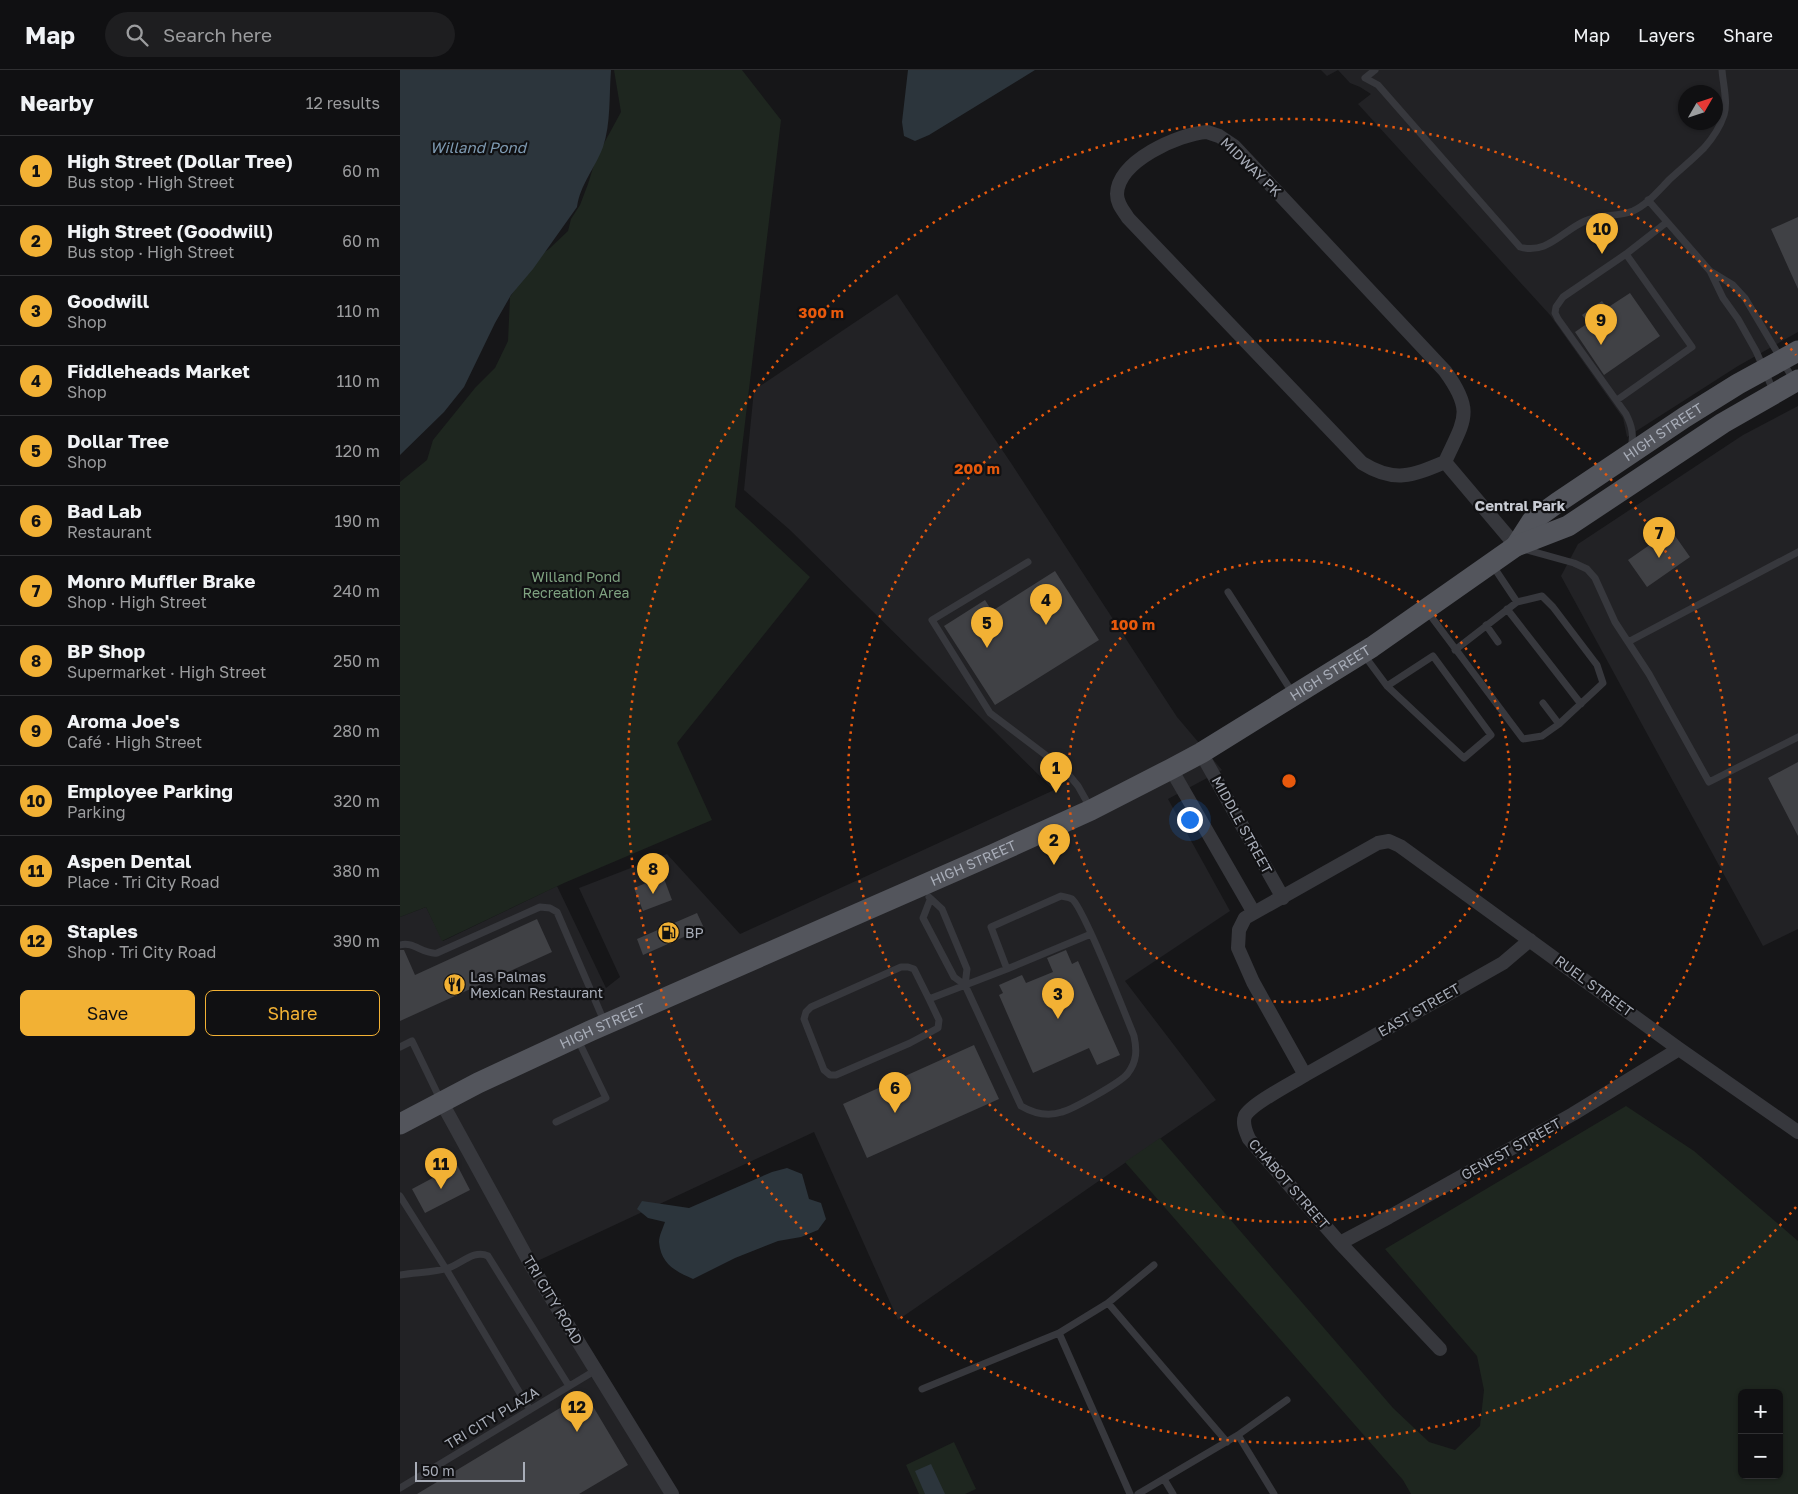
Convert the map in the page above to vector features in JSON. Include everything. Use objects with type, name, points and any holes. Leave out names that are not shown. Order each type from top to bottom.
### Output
[{"type":"main road","name":"HIGH STREET","points":[[1516,546],[1532,521],[1685,416],[1790,355]]},
{"type":"main road","name":"HIGH STREET","points":[[400,1124],[441,1101],[606,1024],[927,893],[1201,753],[1363,653],[1516,546],[1568,526],[1723,423],[1796,381]]},
{"type":"street","name":"MIDWAY PK","points":[[1207,132],[1220,136],[1234,146],[1445,371],[1454,384],[1462,397],[1465,410],[1463,423],[1445,462],[1407,475],[1392,476],[1377,472],[1362,463],[1128,218],[1119,205],[1117,194],[1119,183],[1126,172],[1156,149],[1194,133],[1207,132]]},
{"type":"street","points":[[1445,462],[1516,546]]},
{"type":"street","name":"MIDDLE STREET","points":[[1201,753],[1282,898]]},
{"type":"street","points":[[1171,768],[1254,913]]},
{"type":"street","name":"RUEL STREET","points":[[1282,898],[1378,843],[1389,841],[1400,846],[1679,1049],[1798,1132]]},
{"type":"street","points":[[1282,898],[1246,918],[1239,930],[1238,948],[1253,982],[1305,1075]]},
{"type":"street","name":"EAST STREET","points":[[1305,1075],[1503,963],[1530,940]]},
{"type":"street","name":"GENEST STREET","points":[[1340,1243],[1573,1114],[1679,1049]]},
{"type":"street","name":"CHABOT STREET","points":[[1305,1075],[1251,1108],[1245,1117],[1244,1128],[1249,1139],[1340,1243],[1440,1349]]},
{"type":"street","name":"TRI CITY ROAD","points":[[441,1101],[531,1265],[672,1494]]},
{"type":"lane","points":[[1375,70],[1365,78],[1378,84],[1520,247],[1528,250],[1549,245],[1586,221],[1601,216],[1621,215],[1635,210],[1648,200],[1704,147],[1714,134],[1724,115],[1725,94],[1722,70]]},
{"type":"lane","points":[[1648,200],[1710,270],[1733,285],[1745,298],[1790,355],[1796,381]]},
{"type":"lane","points":[[1630,454],[1633,437],[1631,423],[1617,400],[1558,319],[1555,314],[1556,307],[1563,297],[1626,254],[1667,222]]},
{"type":"lane","points":[[1617,400],[1692,346],[1626,254]]},
{"type":"lane","points":[[1710,270],[1723,298],[1738,319],[1756,351],[1774,394]]},
{"type":"lane","points":[[1516,546],[1574,563],[1586,569],[1595,578],[1615,622],[1649,674],[1709,782],[1798,737]]},
{"type":"lane","points":[[1628,642],[1798,552]]},
{"type":"lane","points":[[1028,562],[932,620],[990,713],[1064,769],[1078,786],[1091,810]]},
{"type":"lane","points":[[1491,564],[1516,602]]},
{"type":"lane","points":[[1228,592],[1294,695]]},
{"type":"lane","points":[[1426,609],[1455,650],[1523,739],[1542,736],[1559,724],[1602,683],[1597,665],[1553,607],[1542,596],[1516,602],[1455,650]]},
{"type":"lane","points":[[1507,609],[1581,704]]},
{"type":"lane","points":[[1486,625],[1498,642]]},
{"type":"lane","points":[[1363,653],[1387,686],[1464,758],[1492,735],[1433,656],[1387,686]]},
{"type":"lane","points":[[1542,703],[1559,724]]},
{"type":"lane","points":[[927,893],[942,909],[967,969],[965,985]]},
{"type":"lane","points":[[927,893],[923,918],[954,977],[965,985],[1021,1106],[1032,1112],[1048,1114],[1062,1112],[1115,1085],[1127,1075],[1137,1050],[1134,1036],[1091,934],[1078,906],[1072,899],[1061,896],[991,927],[1008,968]]},
{"type":"lane","points":[[400,945],[410,943],[430,954],[437,953],[524,913],[540,907],[550,908],[557,912],[606,1024]]},
{"type":"lane","points":[[929,999],[1091,934]]},
{"type":"lane","points":[[901,967],[914,969],[929,999],[939,1020],[938,1028],[836,1075],[830,1075],[824,1070],[804,1018],[806,1012],[812,1007],[901,967]]},
{"type":"lane","points":[[556,1122],[606,1098],[577,1037]]},
{"type":"lane","points":[[400,1047],[412,1041],[441,1101]]},
{"type":"lane","points":[[400,1196],[530,1410]]},
{"type":"lane","points":[[400,1275],[446,1269],[475,1254],[483,1253],[488,1256],[569,1386]]},
{"type":"lane","points":[[922,1390],[1059,1333],[1108,1304],[1154,1265]]},
{"type":"lane","points":[[1108,1304],[1227,1442]]},
{"type":"lane","points":[[1059,1333],[1130,1494]]},
{"type":"lane","name":"TRI CITY PLAZA","points":[[400,1488],[596,1370]]},
{"type":"lane","points":[[1138,1494],[1227,1442],[1287,1400]]},
{"type":"lane","points":[[1238,1435],[1274,1494]]},
{"type":"lane","points":[[1164,1479],[1173,1494]]},
{"type":"shaded area","points":[[1321,70],[1338,70],[1327,76]]},
{"type":"shaded area","points":[[1338,70],[1798,70],[1798,332],[1738,366],[1627,437],[1623,418],[1550,315],[1358,104],[1371,94],[1350,83]]},
{"type":"shaded area","points":[[897,294],[1011,463],[1177,717],[1222,770],[1168,799],[1230,911],[1125,981],[1216,1100],[898,1320],[814,1132],[531,1264],[667,1494],[400,1494],[400,917],[426,907],[443,941],[557,886],[606,988],[620,977],[579,888],[667,854],[740,934],[1054,790],[790,530],[744,490],[754,390]]},
{"type":"shaded area","points":[[1798,406],[1798,929],[1763,946],[1561,576],[1578,544],[1743,435]]},
{"type":"green space","name":"Willand Pond Recreation Area","points":[[614,70],[742,70],[781,120],[735,507],[810,577],[677,743],[712,820],[564,883],[442,941],[426,907],[400,917],[400,482],[427,460],[433,440],[475,388],[495,368],[508,341],[510,297],[537,257],[549,249],[568,231],[571,219],[580,205],[596,158],[621,112]]},
{"type":"green space","points":[[1626,1106],[1694,1151],[1798,1241],[1798,1494],[1411,1494],[1403,1480],[1125,1162],[1160,1138],[1393,1408],[1429,1442],[1455,1450],[1480,1426],[1484,1390],[1477,1356],[1385,1249]]},
{"type":"green space","points":[[954,1442],[976,1489],[965,1494],[919,1494],[906,1465]]},
{"type":"water","name":"Willand Pond","points":[[400,70],[611,70],[609,119],[606,138],[600,155],[581,191],[577,207],[533,269],[511,295],[495,323],[464,387],[444,412],[400,455]]},
{"type":"water","points":[[908,70],[1035,70],[929,135],[915,141],[904,136],[902,122]]},
{"type":"water","points":[[787,1168],[802,1174],[809,1199],[821,1203],[826,1219],[818,1230],[801,1237],[778,1241],[735,1258],[693,1279],[670,1266],[660,1250],[660,1235],[665,1222],[648,1218],[637,1209],[642,1201],[689,1208],[772,1172]]},
{"type":"water","points":[[931,1464],[945,1494],[925,1494],[915,1471]]},
{"type":"building","points":[[1798,217],[1798,289],[1771,229]]},
{"type":"building","points":[[1630,293],[1660,336],[1604,375],[1575,332],[1588,323],[1582,315],[1602,301],[1607,308]]},
{"type":"building","points":[[1671,530],[1690,557],[1647,587],[1628,560]]},
{"type":"building","points":[[1055,571],[1099,640],[995,705],[944,626],[985,600],[992,611]]},
{"type":"building","points":[[1798,762],[1798,836],[1768,778]]},
{"type":"building","points":[[663,876],[672,900],[643,911],[634,888]]},
{"type":"building","points":[[697,913],[704,928],[643,955],[637,939]]},
{"type":"building","points":[[537,919],[552,952],[400,1021],[400,950],[404,950],[415,975]]},
{"type":"building","points":[[1066,950],[1072,964],[1078,961],[1120,1055],[1097,1065],[1089,1048],[1033,1073],[999,995],[1003,993],[999,985],[1022,975],[1026,983],[1053,972],[1047,958]]},
{"type":"building","points":[[974,1045],[999,1099],[867,1158],[843,1104]]},
{"type":"building","points":[[457,1165],[470,1190],[425,1213],[412,1189]]},
{"type":"building","points":[[585,1393],[628,1465],[579,1494],[417,1494]]},
{"type":"place","name":"Employee Parking","points":[[1602,254]]},
{"type":"place","name":"Aroma Joe's","points":[[1601,345]]},
{"type":"place","name":"Monro Muffler Brake","points":[[1659,558]]},
{"type":"place","name":"Fiddleheads Market","points":[[1046,625]]},
{"type":"place","name":"Dollar Tree","points":[[987,648]]},
{"type":"place","name":"High Street (Dollar Tree)","points":[[1056,793]]},
{"type":"place","name":"High Street (Goodwill)","points":[[1054,865]]},
{"type":"place","name":"BP Shop","points":[[653,894]]},
{"type":"place","name":"BP","points":[[669,933]]},
{"type":"place","name":"Las Palmas Mexican Restaurant","points":[[454,985]]},
{"type":"place","name":"Goodwill","points":[[1058,1019]]},
{"type":"place","name":"Bad Lab","points":[[895,1113]]},
{"type":"place","name":"Aspen Dental","points":[[441,1189]]},
{"type":"place","name":"Staples","points":[[577,1432]]},
{"type":"district","name":"Central Park","points":[[1520,506]]}]
